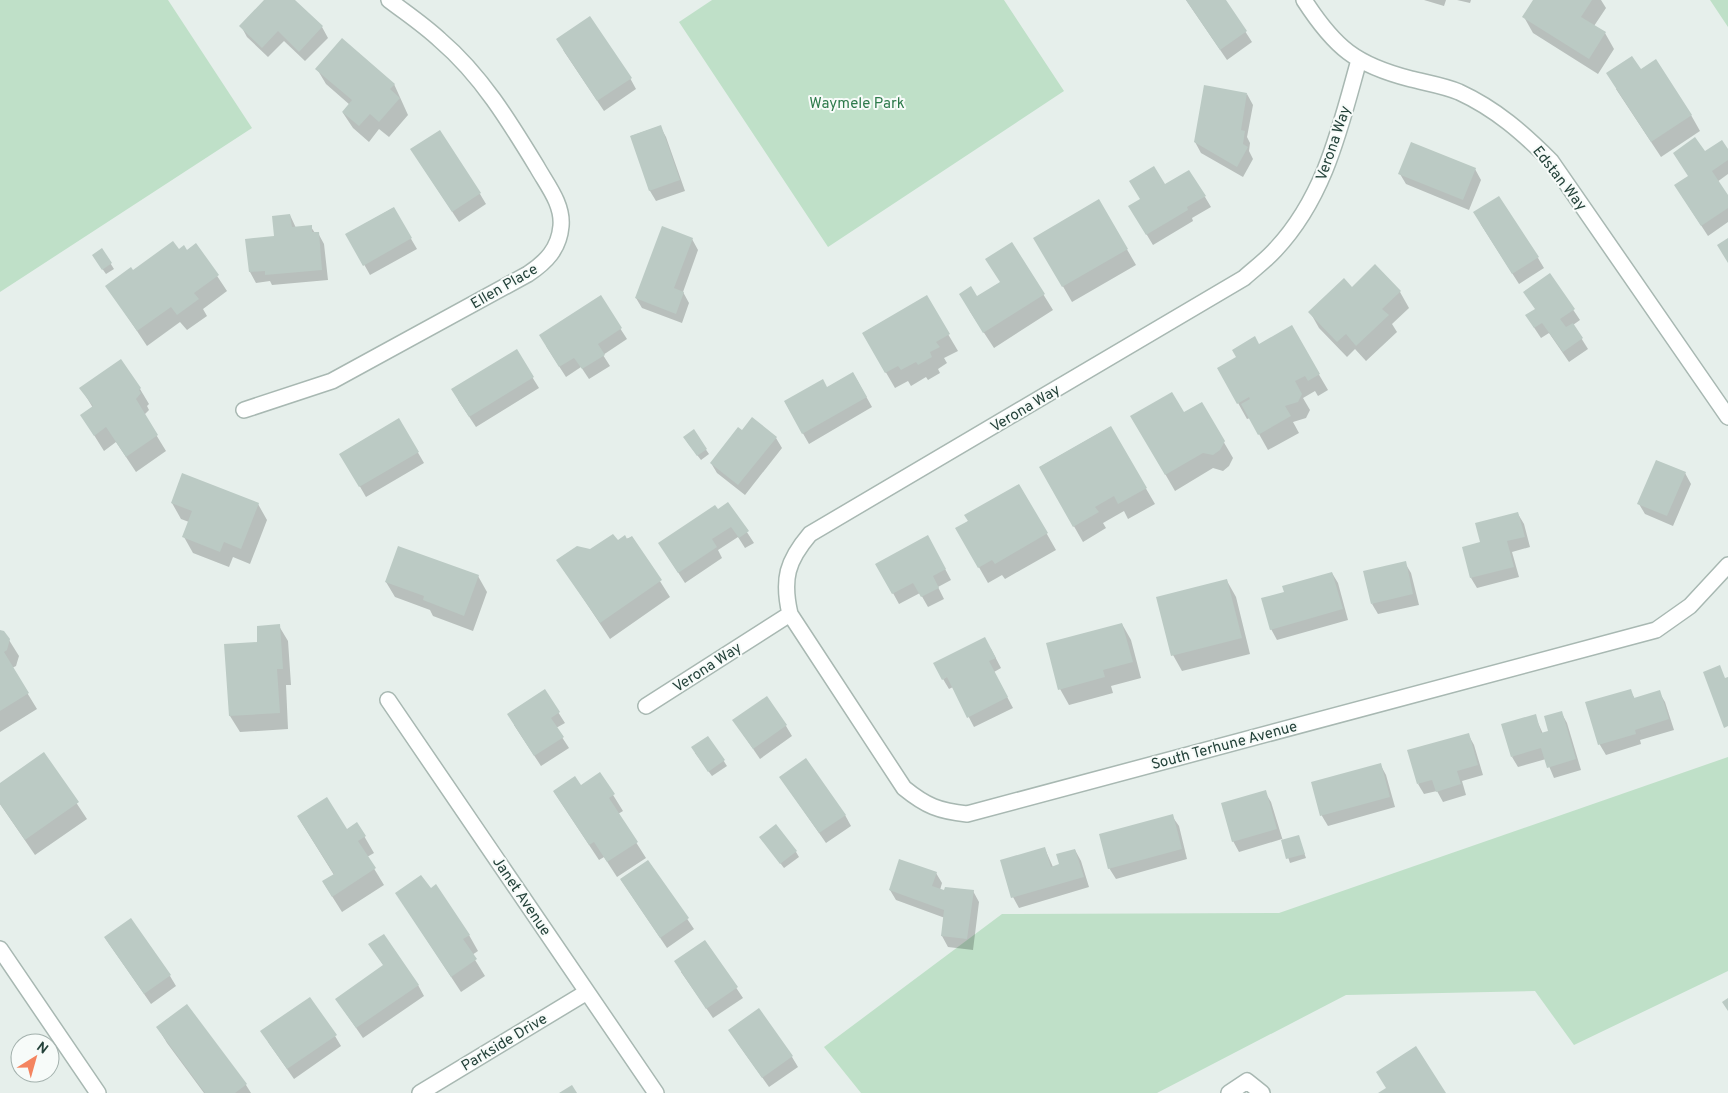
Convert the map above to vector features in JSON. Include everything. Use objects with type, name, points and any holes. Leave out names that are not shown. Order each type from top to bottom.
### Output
[{"type":"street","name":"Ellen Place","points":[[244,410],[332,381],[528,274],[545,263],[557,245],[561,225],[558,203],[509,120],[480,80],[440,40],[389,0]]},
{"type":"street","name":"Edstan Way","points":[[1304,0],[1323,30],[1359,60],[1384,72],[1457,91],[1492,109],[1523,133],[1551,161],[1728,417]]},
{"type":"street","name":"Verona Way","points":[[646,706],[790,614],[785,592],[788,570],[796,550],[810,534],[1244,278],[1276,250],[1304,212],[1325,175],[1359,60]]},
{"type":"street","name":"South Terhune Avenue","points":[[790,614],[904,788],[922,802],[944,811],[967,814],[1656,630],[1690,606],[1728,565]]},
{"type":"street","name":"Janet Avenue","points":[[388,700],[656,1093]]},
{"type":"street","points":[[0,949],[98,1093]]},
{"type":"street","name":"Parkside Drive","points":[[420,1093],[587,992]]},
{"type":"street","points":[[1230,1093],[1247,1082],[1262,1093]]},
{"type":"green space","points":[[0,0],[168,0],[252,128],[0,292]]},
{"type":"green space","name":"Waymele Park","points":[[712,0],[1004,0],[1064,91],[828,247],[679,22]]},
{"type":"green space","points":[[1710,0],[1728,0],[1728,27]]},
{"type":"green space","points":[[1728,757],[1728,971],[1574,1045],[1535,991],[1346,995],[1157,1093],[861,1093],[824,1047],[1002,914],[1279,913]]},
{"type":"building","points":[[264,0],[295,0],[323,26],[299,52],[278,31],[262,48],[239,26]]},
{"type":"building","points":[[1186,0],[1226,0],[1247,31],[1220,50]]},
{"type":"building","points":[[1533,0],[1592,0],[1581,17],[1606,32],[1589,59],[1522,17]]},
{"type":"building","points":[[590,16],[632,78],[597,101],[556,39]]},
{"type":"building","points":[[342,38],[395,84],[390,89],[400,98],[379,122],[370,114],[359,126],[342,112],[352,100],[315,69]]},
{"type":"building","points":[[1632,56],[1641,69],[1656,59],[1692,115],[1651,142],[1606,73]]},
{"type":"building","points":[[1204,85],[1247,93],[1241,130],[1245,131],[1243,144],[1248,147],[1237,167],[1194,142]]},
{"type":"building","points":[[661,125],[680,180],[649,191],[630,136]]},
{"type":"building","points":[[440,130],[481,193],[452,212],[410,149]]},
{"type":"building","points":[[1695,137],[1705,151],[1722,140],[1728,149],[1728,160],[1712,171],[1728,195],[1728,208],[1701,226],[1674,185],[1688,176],[1673,153]]},
{"type":"building","points":[[1411,142],[1476,168],[1463,200],[1398,174]]},
{"type":"building","points":[[1154,166],[1165,184],[1189,170],[1206,196],[1187,207],[1188,210],[1146,235],[1128,206],[1140,199],[1129,181]]},
{"type":"building","points":[[1499,196],[1539,257],[1512,274],[1473,212]]},
{"type":"building","points":[[1099,199],[1128,249],[1062,287],[1033,238]]},
{"type":"building","points":[[394,207],[412,238],[363,266],[345,234]]},
{"type":"building","points":[[290,214],[292,227],[312,225],[312,232],[319,232],[322,270],[265,275],[265,271],[249,272],[245,239],[274,236],[272,216]]},
{"type":"building","points":[[662,226],[693,238],[674,288],[684,292],[676,314],[635,298]]},
{"type":"building","points":[[1728,238],[1728,263],[1717,245]]},
{"type":"building","points":[[173,241],[179,249],[184,245],[187,250],[196,243],[219,275],[194,293],[199,299],[177,315],[171,307],[137,331],[105,286],[131,267],[133,270]]},
{"type":"building","points":[[1012,242],[1045,294],[983,333],[959,294],[971,286],[977,296],[1000,282],[985,259]]},
{"type":"building","points":[[102,248],[112,263],[102,270],[92,255]]},
{"type":"building","points":[[1375,264],[1401,291],[1382,309],[1389,315],[1356,346],[1346,334],[1337,342],[1308,312],[1344,278],[1352,287]]},
{"type":"building","points":[[1550,273],[1575,309],[1560,319],[1566,327],[1573,323],[1583,338],[1563,352],[1542,323],[1534,328],[1525,315],[1535,309],[1523,292]]},
{"type":"building","points":[[601,295],[622,328],[598,344],[605,355],[582,369],[574,358],[559,367],[539,335]]},
{"type":"building","points":[[927,295],[950,334],[936,342],[940,347],[930,352],[932,357],[918,365],[916,362],[901,370],[898,366],[885,373],[862,333]]},
{"type":"building","points":[[1292,325],[1320,374],[1308,381],[1305,376],[1295,381],[1302,394],[1298,402],[1285,406],[1291,416],[1258,435],[1241,404],[1250,399],[1249,397],[1237,404],[1217,368],[1236,357],[1232,350],[1255,336],[1259,344]]},
{"type":"building","points":[[517,349],[534,377],[469,417],[451,389]]},
{"type":"building","points":[[121,359],[141,388],[139,390],[141,393],[136,399],[158,435],[126,457],[106,427],[94,436],[80,415],[93,406],[79,388]]},
{"type":"building","points":[[853,372],[867,397],[802,434],[784,401],[823,379],[827,387]]},
{"type":"building","points":[[1172,392],[1184,412],[1202,402],[1225,441],[1220,450],[1213,455],[1203,453],[1165,475],[1130,416]]},
{"type":"building","points":[[752,417],[777,437],[738,485],[710,463],[738,427],[742,430]]},
{"type":"building","points":[[399,418],[419,452],[359,487],[339,454]]},
{"type":"building","points":[[1111,426],[1147,488],[1118,504],[1114,496],[1095,507],[1099,512],[1073,527],[1039,467]]},
{"type":"building","points":[[694,429],[707,449],[697,456],[683,437]]},
{"type":"building","points":[[1656,460],[1686,472],[1667,516],[1637,504]]},
{"type":"building","points":[[182,473],[259,503],[241,549],[224,542],[220,552],[182,537],[192,511],[171,503]]},
{"type":"building","points":[[1019,484],[1048,533],[995,564],[992,560],[978,568],[955,528],[968,521],[964,515]]},
{"type":"building","points":[[728,502],[749,531],[739,538],[731,527],[712,539],[717,547],[678,573],[658,543],[715,505],[718,509]]},
{"type":"building","points":[[1518,512],[1525,537],[1507,541],[1514,567],[1470,578],[1462,547],[1480,542],[1475,523]]},
{"type":"building","points":[[613,534],[618,540],[625,535],[627,539],[632,536],[662,580],[600,623],[556,560],[577,546],[590,549]]},
{"type":"building","points":[[928,535],[946,569],[933,576],[939,588],[921,597],[913,583],[892,594],[875,564]]},
{"type":"building","points":[[398,546],[479,575],[464,616],[423,600],[424,596],[385,582]]},
{"type":"building","points":[[1406,561],[1413,594],[1371,604],[1363,571]]},
{"type":"building","points":[[1332,572],[1343,609],[1270,630],[1261,598],[1284,592],[1282,586]]},
{"type":"building","points":[[1227,579],[1242,638],[1171,656],[1156,597]]},
{"type":"building","points":[[1122,623],[1133,662],[1103,670],[1105,677],[1058,690],[1046,643]]},
{"type":"building","points":[[280,624],[283,669],[277,669],[280,713],[229,716],[224,644],[257,642],[257,626]]},
{"type":"building","points":[[0,630],[4,631],[10,639],[7,650],[4,652],[29,693],[0,711]]},
{"type":"building","points":[[985,637],[996,658],[989,661],[1008,697],[967,718],[947,677],[942,680],[933,663]]},
{"type":"building","points":[[1720,665],[1725,678],[1728,677],[1728,726],[1724,728],[1703,672]]},
{"type":"building","points":[[545,689],[560,712],[551,718],[564,737],[534,756],[507,714]]},
{"type":"building","points":[[1631,689],[1634,698],[1660,690],[1669,719],[1635,730],[1636,734],[1598,745],[1585,702]]},
{"type":"building","points":[[767,696],[787,725],[753,749],[732,720]]},
{"type":"building","points":[[1562,711],[1576,759],[1547,768],[1541,748],[1511,757],[1501,724],[1536,714],[1541,733],[1548,731],[1544,716]]},
{"type":"building","points":[[1469,733],[1478,765],[1457,771],[1461,784],[1436,792],[1432,780],[1417,784],[1407,750]]},
{"type":"building","points":[[708,736],[725,760],[708,772],[691,747]]},
{"type":"building","points":[[44,752],[79,802],[25,840],[0,804],[0,783]]},
{"type":"building","points":[[806,758],[846,815],[819,833],[779,777]]},
{"type":"building","points":[[1381,763],[1390,797],[1320,816],[1311,782]]},
{"type":"building","points":[[600,772],[615,794],[609,798],[638,842],[607,862],[594,842],[589,845],[553,791],[575,776],[581,785]]},
{"type":"building","points":[[1266,790],[1277,829],[1232,842],[1221,803]]},
{"type":"building","points":[[327,797],[347,829],[357,822],[366,836],[358,841],[376,868],[332,897],[322,881],[334,874],[297,816]]},
{"type":"building","points":[[1173,814],[1182,849],[1108,869],[1099,834]]},
{"type":"building","points":[[776,824],[797,851],[780,864],[759,837]]},
{"type":"building","points":[[1299,835],[1305,854],[1286,859],[1281,840]]},
{"type":"building","points":[[1045,847],[1051,867],[1059,864],[1056,854],[1075,849],[1084,877],[1011,898],[1000,860]]},
{"type":"building","points":[[899,859],[937,872],[932,886],[944,890],[945,887],[974,890],[967,939],[941,936],[944,910],[889,890]]},
{"type":"building","points":[[648,860],[689,918],[660,938],[620,879]]},
{"type":"building","points":[[421,875],[431,888],[436,884],[470,935],[463,939],[477,959],[451,977],[395,893]]},
{"type":"building","points":[[131,918],[171,975],[144,994],[104,937]]},
{"type":"building","points":[[384,934],[419,985],[356,1028],[335,999],[383,965],[368,944]]},
{"type":"building","points":[[705,940],[738,987],[706,1009],[674,961]]},
{"type":"building","points":[[310,997],[337,1035],[287,1069],[260,1031]]},
{"type":"building","points":[[1728,998],[1728,1011],[1722,1002]]},
{"type":"building","points":[[187,1004],[247,1084],[235,1093],[205,1093],[156,1027]]},
{"type":"building","points":[[759,1008],[793,1056],[762,1078],[728,1030]]},
{"type":"building","points":[[1416,1046],[1446,1093],[1378,1093],[1386,1088],[1376,1072]]},
{"type":"building","points":[[572,1085],[577,1093],[559,1093]]}]
